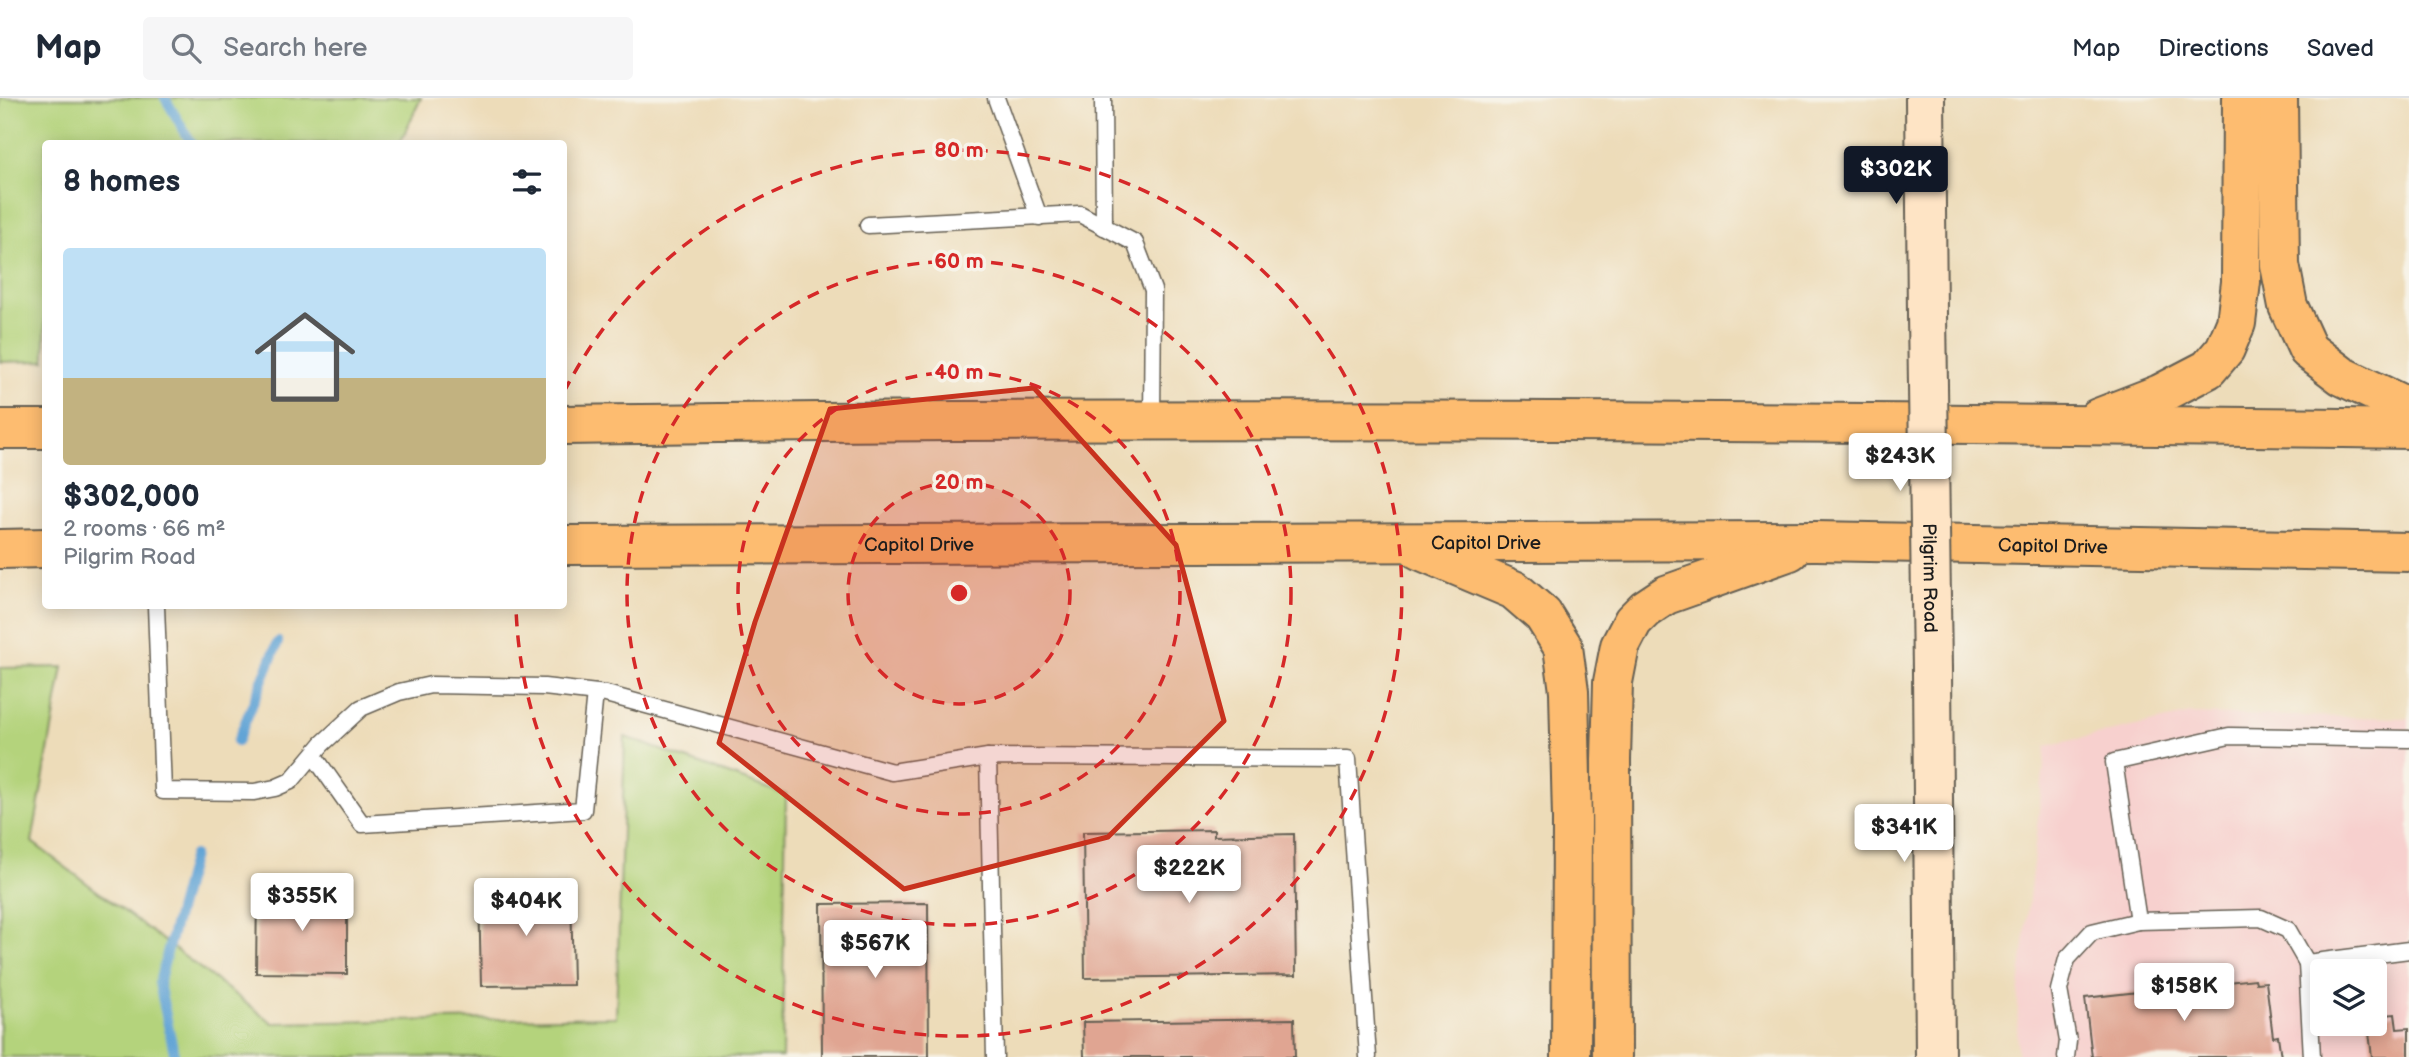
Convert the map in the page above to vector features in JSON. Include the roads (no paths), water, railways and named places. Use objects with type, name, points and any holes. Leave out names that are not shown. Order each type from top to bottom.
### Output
[{"type":"main road","name":"Pilgrim Road","points":[[1925,98],[1935,1057]]},
{"type":"main road","points":[[2081,425],[2160,394],[2208,369],[2225,349],[2236,323],[2241,282],[2242,98]]},
{"type":"main road","points":[[2278,98],[2280,265],[2288,306],[2308,350],[2342,376],[2409,408]]},
{"type":"main road","points":[[567,425],[830,421],[1634,420],[2409,429]]},
{"type":"main road","points":[[0,429],[42,429]]},
{"type":"main road","points":[[1612,1057],[1613,682],[1620,646],[1633,621],[1666,595],[1816,541]]},
{"type":"main road","name":"Capitol Drive","points":[[567,545],[1816,541],[2409,552]]},
{"type":"main road","points":[[1398,542],[1514,590],[1543,615],[1563,647],[1569,691],[1572,820],[1571,1057]]},
{"type":"main road","points":[[0,548],[42,548]]},
{"type":"lane","points":[[996,98],[1039,217]]},
{"type":"lane","points":[[1104,98],[1104,227]]},
{"type":"lane","points":[[867,225],[1080,214],[1135,243],[1153,290],[1152,421]]},
{"type":"lane","points":[[156,609],[163,791],[254,792],[275,788],[291,781],[362,708],[400,692],[431,685],[544,687],[596,693],[643,703],[892,772],[988,757],[1348,758],[1368,1057]]},
{"type":"lane","points":[[314,756],[362,824],[583,810],[596,693]]},
{"type":"lane","points":[[2138,920],[2113,762],[2229,736],[2409,738]]},
{"type":"lane","points":[[988,757],[995,1057]]},
{"type":"lane","points":[[2076,1057],[2067,1049],[2059,989],[2067,959],[2092,932],[2138,920],[2261,918],[2288,930],[2307,963],[2312,1057]]},
{"type":"lane","points":[[2307,963],[2409,950]]},
{"type":"waterway","points":[[165,98],[190,140]]},
{"type":"waterway","points":[[237,742],[278,642]]},
{"type":"waterway","points":[[175,1057],[159,983],[193,855]]}]
